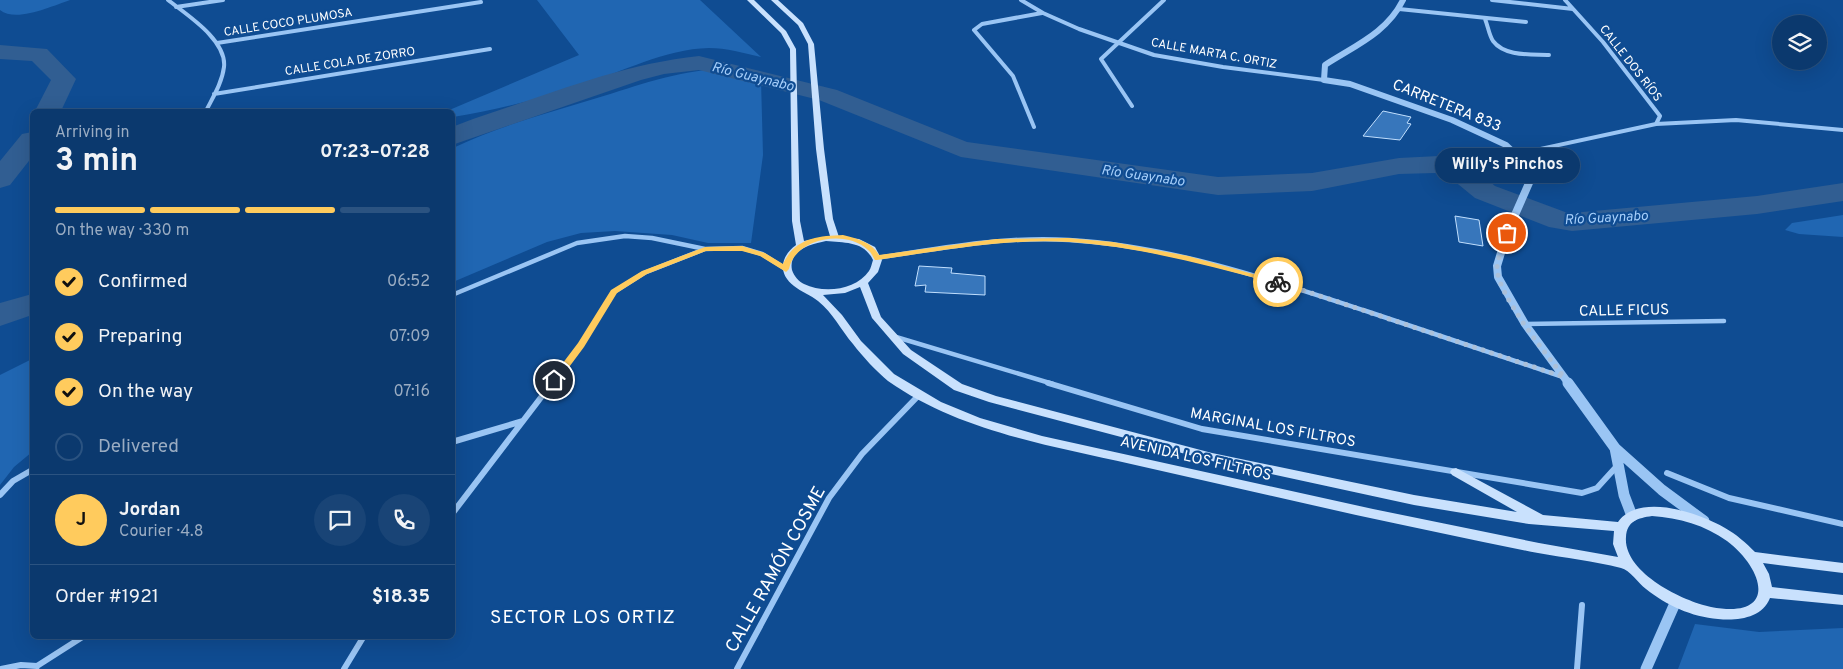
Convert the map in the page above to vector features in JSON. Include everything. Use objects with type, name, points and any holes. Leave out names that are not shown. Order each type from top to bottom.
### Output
[{"type":"main road","points":[[750,0],[784,32],[791,43],[794,61],[796,221],[801,246]]},
{"type":"main road","points":[[774,0],[801,24],[811,44],[820,149],[829,219],[835,238]]},
{"type":"main road","points":[[835,238],[859,241],[871,248],[877,258],[877,269],[870,279],[838,291],[820,291],[803,287],[791,279],[786,269],[790,256],[801,246],[809,242],[835,238]]},
{"type":"main road","name":"AVENIDA LOS FILTROS","points":[[863,283],[877,318],[892,336],[907,352],[958,387],[1212,457],[1456,508],[1542,520],[1621,527]]},
{"type":"main road","name":"AVENIDA LOS FILTROS","points":[[803,287],[822,299],[839,317],[857,343],[876,365],[890,376],[937,405],[976,421],[1042,440],[1373,514],[1539,548],[1629,564]]},
{"type":"main road","points":[[1456,472],[1542,520]]},
{"type":"main road","points":[[1652,511],[1677,513],[1705,522],[1731,537],[1752,556],[1764,577],[1767,592],[1762,602],[1755,609],[1734,615],[1706,612],[1676,601],[1649,584],[1629,564],[1619,544],[1621,527],[1632,516],[1652,511]]},
{"type":"main road","points":[[1752,556],[1843,568]]},
{"type":"main road","points":[[1767,592],[1843,600]]},
{"type":"street","points":[[168,0],[217,44],[224,54],[220,80],[207,109]]},
{"type":"street","points":[[176,7],[223,0]]},
{"type":"street","name":"CALLE MARTA C. ORTIZ","points":[[1021,0],[1043,13],[1080,29],[1154,55],[1223,67],[1324,80]]},
{"type":"street","points":[[1132,106],[1101,59],[1164,0]]},
{"type":"street","points":[[1324,80],[1325,65],[1394,20],[1403,0]]},
{"type":"street","points":[[1492,0],[1573,9]]},
{"type":"street","name":"CALLE DOS RÍOS","points":[[1517,154],[1656,124],[1660,116],[1603,42],[1565,0]]},
{"type":"street","name":"CALLE COCO PLUMOSA","points":[[217,44],[481,2]]},
{"type":"street","points":[[1399,9],[1526,22]]},
{"type":"street","points":[[1034,127],[1013,76],[974,30],[982,24],[1043,13]]},
{"type":"street","points":[[1485,18],[1493,40],[1501,46],[1520,53],[1549,55]]},
{"type":"street","name":"CALLE COLA DE ZORRO","points":[[214,94],[490,49]]},
{"type":"street","name":"CARRETERA 833","points":[[1324,80],[1350,84],[1452,120],[1506,145],[1517,154]]},
{"type":"street","points":[[1656,124],[1736,120],[1843,130]]},
{"type":"street","points":[[1517,154],[1524,162],[1529,182],[1507,233],[1497,266],[1498,277],[1525,324],[1615,448],[1662,490],[1705,522]]},
{"type":"street","points":[[455,294],[577,243],[625,236],[652,238],[705,249],[742,248],[762,254],[786,269]]},
{"type":"street","points":[[877,258],[965,245],[1025,240],[1068,240],[1113,244],[1188,258],[1285,284],[1564,377]]},
{"type":"street","points":[[455,510],[581,345],[614,292],[644,273],[705,249]]},
{"type":"street","name":"CALLE FICUS","points":[[1525,324],[1724,321]]},
{"type":"street","name":"MARGINAL LOS FILTROS","points":[[892,336],[1202,429],[1582,493],[1597,488],[1618,465]]},
{"type":"street","name":"CALLE RAMÓN COSME","points":[[737,669],[829,498],[862,454],[920,395]]},
{"type":"street","points":[[455,441],[523,421]]},
{"type":"street","points":[[1615,448],[1624,495],[1632,516]]},
{"type":"street","points":[[0,495],[13,481],[30,471]]},
{"type":"street","points":[[1667,473],[1729,498],[1843,524]]},
{"type":"street","points":[[1646,669],[1676,601]]},
{"type":"street","points":[[1577,669],[1582,605]]},
{"type":"street","points":[[1,669],[21,666],[36,667],[79,639]]},
{"type":"street","points":[[344,669],[362,639]]},
{"type":"shaded area","points":[[0,0],[70,0],[34,12],[15,15],[7,14],[0,10]]},
{"type":"shaded area","points":[[537,0],[700,0],[761,57],[715,48],[676,52],[549,95],[455,117],[455,109],[452,109],[579,55]]},
{"type":"shaded area","points":[[703,70],[729,70],[761,80],[763,155],[751,243],[708,243],[672,235],[615,231],[581,233],[547,242],[455,281],[455,147],[505,126],[642,84]]},
{"type":"shaded area","points":[[1843,215],[1843,237],[1799,234],[1785,230],[1792,223]]},
{"type":"shaded area","points":[[30,360],[30,454],[14,467],[0,485],[0,375]]},
{"type":"shaded area","points":[[1695,624],[1759,632],[1843,628],[1843,669],[1678,669]]},
{"type":"building","points":[[1383,111],[1411,117],[1407,123],[1411,124],[1400,140],[1363,136]]},
{"type":"building","points":[[1455,216],[1479,220],[1483,246],[1459,242]]},
{"type":"building","points":[[919,266],[952,268],[951,273],[985,276],[985,295],[925,292],[926,285],[915,286]]},
{"type":"waterway","name":"Río Guaynabo","points":[[0,52],[39,54],[64,79],[49,109]]},
{"type":"waterway","name":"Río Guaynabo","points":[[455,136],[632,75],[663,67],[699,63],[828,95],[961,149],[1218,186],[1312,182],[1399,166],[1439,164],[1463,174],[1485,192],[1560,221],[1572,222],[1757,205],[1843,192]]},
{"type":"waterway","name":"Río Guaynabo","points":[[0,179],[30,142]]},
{"type":"waterway","name":"Río Guaynabo","points":[[0,315],[30,305]]},
{"type":"way so far","points":[[1278,282],[1564,377],[1525,324],[1498,277],[1497,266],[1507,233]]},
{"type":"place","name":"Willy's Pinchos","points":[[1507,233]]},
{"type":"district","name":"SECTOR LOS ORTIZ","points":[[583,616]]},
{"type":"route","points":[[554,380],[581,345],[614,292],[644,273],[705,249],[742,248],[762,254],[786,269],[790,256],[796,249],[809,242],[826,238],[843,238],[859,241],[871,248],[877,258],[996,242],[1035,239],[1068,240],[1113,244],[1188,258],[1278,282]]}]
